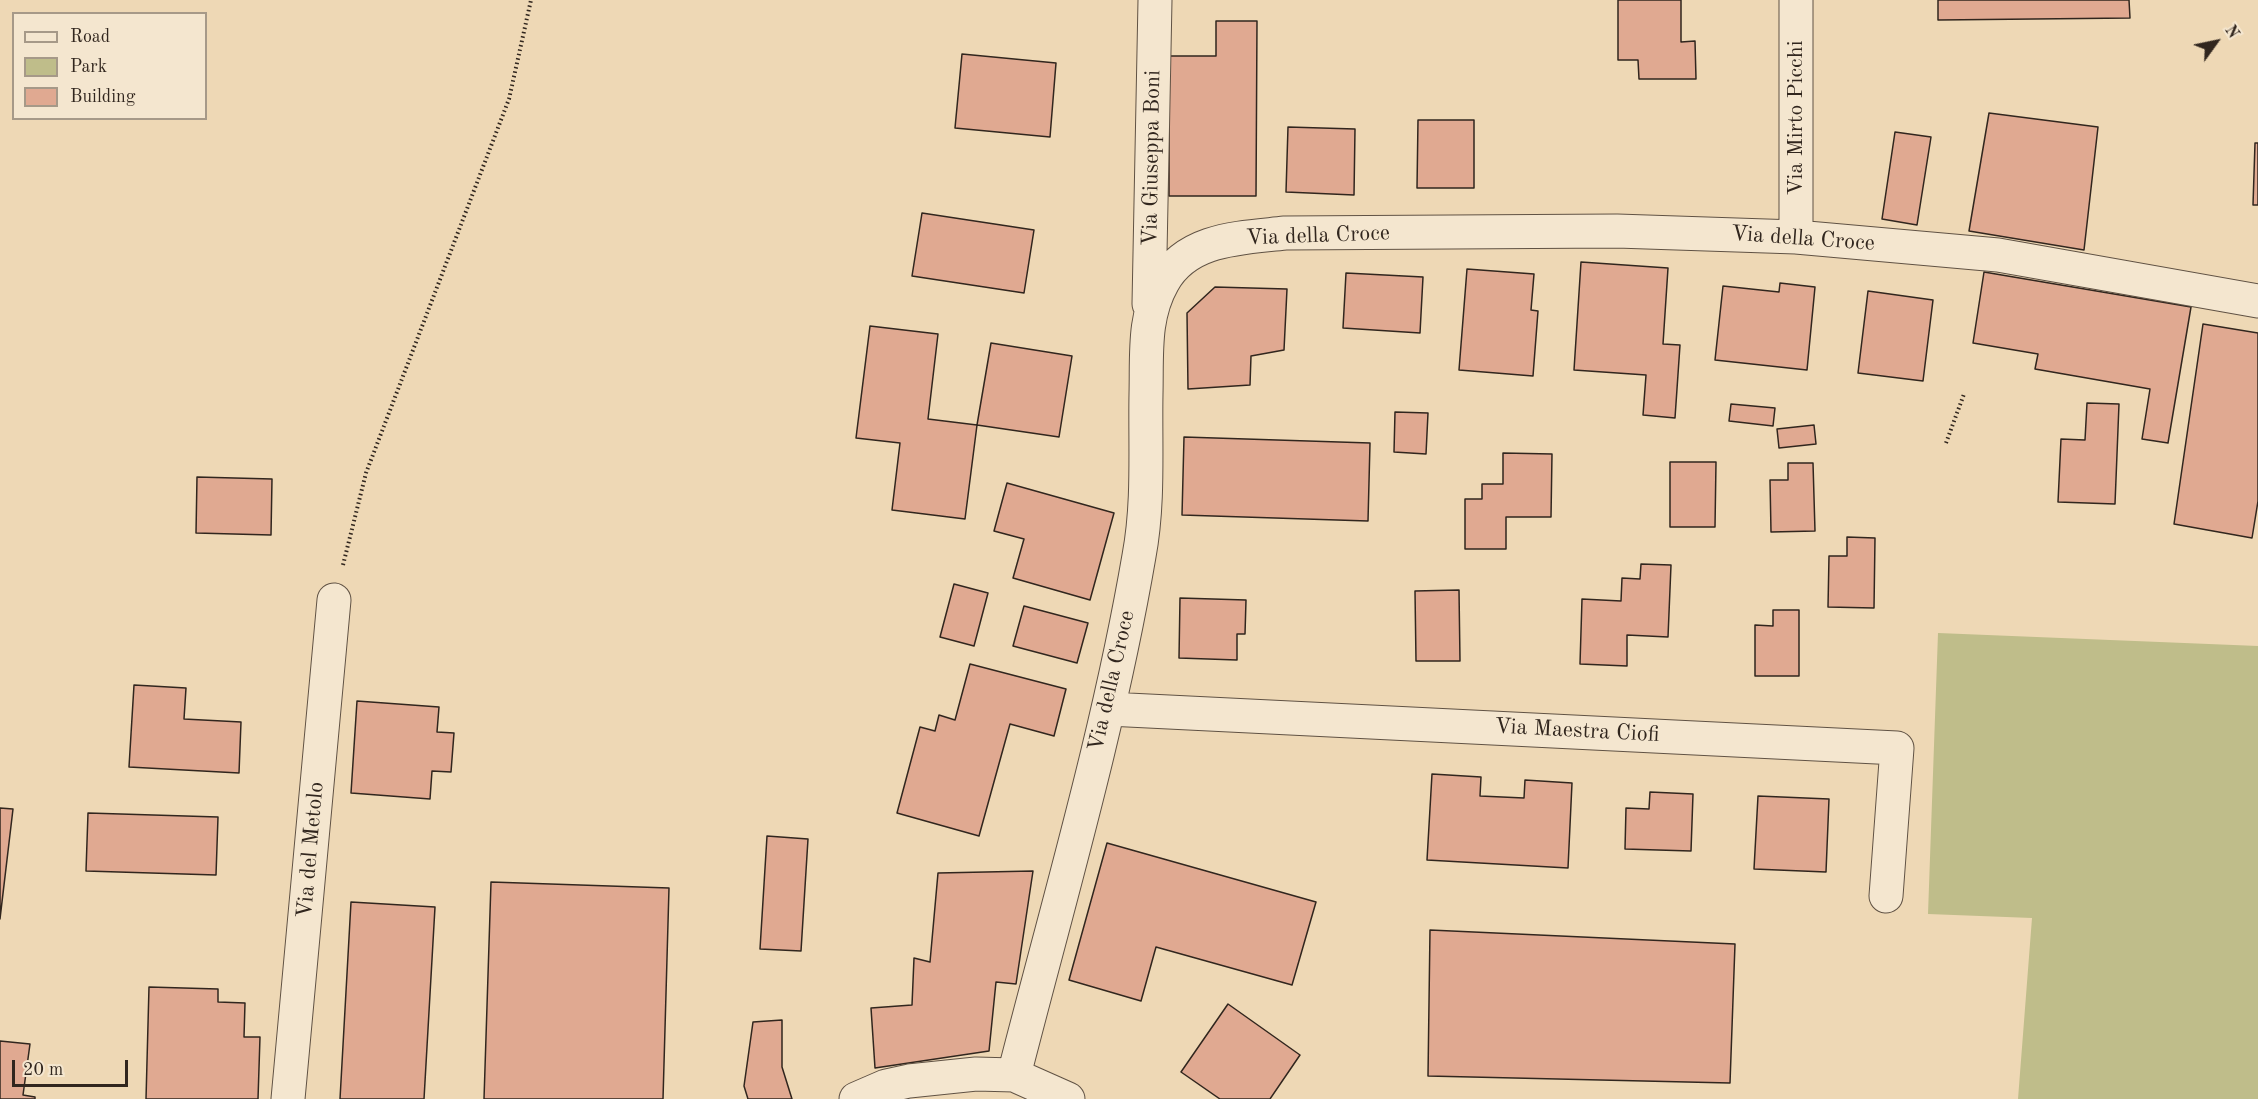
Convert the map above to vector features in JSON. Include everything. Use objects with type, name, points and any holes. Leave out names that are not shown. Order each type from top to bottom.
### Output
[{"type":"street","name":"Via Giuseppa Boni","points":[[1149,315],[1155,0]]},
{"type":"street","name":"Via Mirto Picchi","points":[[1796,0],[1796,237]]},
{"type":"street","name":"Via della Croce","points":[[1014,1075],[1108,709],[1140,552],[1144,498],[1149,315],[1162,282],[1183,258],[1209,244],[1285,233],[1617,231],[1796,237],[1998,255],[2258,301]]},
{"type":"street","name":"Via del Metolo","points":[[288,1099],[334,600]]},
{"type":"street","name":"Via Maestra Ciofi","points":[[1108,709],[1897,748],[1886,896]]},
{"type":"street","points":[[855,1099],[886,1086],[920,1079],[976,1074],[1014,1075],[1068,1099]]},
{"type":"path","points":[[334,600],[366,473],[509,99],[531,0]]},
{"type":"path","points":[[1946,443],[1964,394]]},
{"type":"green space","points":[[1938,633],[2258,646],[2258,1099],[2018,1099],[2032,918],[1928,914]]},
{"type":"building","points":[[1618,0],[1681,0],[1681,42],[1695,41],[1696,79],[1639,79],[1638,60],[1618,60]]},
{"type":"building","points":[[1938,0],[2129,0],[2130,18],[1938,20]]},
{"type":"building","points":[[1216,21],[1257,21],[1256,196],[1169,196],[1169,56],[1216,56]]},
{"type":"building","points":[[962,54],[1056,63],[1050,137],[955,128]]},
{"type":"building","points":[[1989,113],[2098,127],[2084,250],[1969,231]]},
{"type":"building","points":[[1418,120],[1474,120],[1474,188],[1417,188]]},
{"type":"building","points":[[1288,127],[1355,129],[1354,195],[1286,192]]},
{"type":"building","points":[[1895,132],[1931,137],[1917,225],[1882,219]]},
{"type":"building","points":[[2255,143],[2258,143],[2258,205],[2253,205]]},
{"type":"building","points":[[922,213],[1034,230],[1024,293],[912,276]]},
{"type":"building","points":[[1581,262],[1668,268],[1663,344],[1680,345],[1675,418],[1643,415],[1646,375],[1574,370]]},
{"type":"building","points":[[1467,269],[1534,274],[1531,310],[1538,311],[1533,376],[1459,370]]},
{"type":"building","points":[[1984,272],[2191,307],[2168,443],[2142,439],[2150,389],[2035,369],[2038,354],[1973,343]]},
{"type":"building","points":[[1346,273],[1423,277],[1420,333],[1343,328]]},
{"type":"building","points":[[1780,283],[1815,287],[1807,370],[1715,360],[1723,286],[1779,292]]},
{"type":"building","points":[[1215,287],[1287,289],[1284,350],[1251,356],[1250,385],[1188,389],[1187,313]]},
{"type":"building","points":[[1868,291],[1933,300],[1923,381],[1858,373]]},
{"type":"building","points":[[2203,324],[2258,333],[2258,501],[2252,538],[2174,524]]},
{"type":"building","points":[[870,326],[938,334],[928,419],[977,425],[965,519],[892,510],[900,443],[856,438]]},
{"type":"building","points":[[991,343],[1072,356],[1059,437],[977,425]]},
{"type":"building","points":[[2087,403],[2119,404],[2115,504],[2058,502],[2061,439],[2085,440]]},
{"type":"building","points":[[1731,404],[1775,408],[1773,426],[1729,421]]},
{"type":"building","points":[[1395,412],[1428,413],[1426,454],[1394,452]]},
{"type":"building","points":[[1814,425],[1816,444],[1779,448],[1777,429]]},
{"type":"building","points":[[1184,437],[1370,443],[1368,521],[1182,515]]},
{"type":"building","points":[[1503,453],[1552,454],[1551,517],[1506,517],[1506,549],[1465,549],[1465,499],[1482,499],[1482,484],[1503,484]]},
{"type":"building","points":[[1670,462],[1716,462],[1715,527],[1670,527]]},
{"type":"building","points":[[1788,463],[1813,463],[1815,531],[1771,532],[1770,480],[1788,480]]},
{"type":"building","points":[[197,477],[272,479],[271,535],[196,533]]},
{"type":"building","points":[[1007,483],[1114,513],[1090,600],[1013,578],[1024,539],[994,531]]},
{"type":"building","points":[[1847,537],[1875,538],[1874,608],[1828,607],[1829,556],[1847,556]]},
{"type":"building","points":[[1641,564],[1671,565],[1668,637],[1627,635],[1627,666],[1580,664],[1582,599],[1621,601],[1622,578],[1640,579]]},
{"type":"building","points":[[954,584],[988,593],[974,646],[940,637]]},
{"type":"building","points":[[1459,590],[1460,661],[1416,661],[1415,591]]},
{"type":"building","points":[[1180,598],[1246,600],[1245,634],[1237,634],[1237,660],[1179,658]]},
{"type":"building","points":[[1024,606],[1088,623],[1077,663],[1013,646]]},
{"type":"building","points":[[1773,610],[1799,610],[1799,676],[1755,676],[1755,625],[1773,626]]},
{"type":"building","points":[[970,664],[1066,689],[1054,736],[1010,724],[979,836],[897,813],[920,727],[935,731],[939,715],[955,720]]},
{"type":"building","points":[[134,685],[186,688],[184,719],[241,722],[239,773],[129,767]]},
{"type":"building","points":[[357,701],[439,707],[437,732],[454,733],[451,772],[432,771],[430,799],[351,793]]},
{"type":"building","points":[[1432,774],[1481,777],[1480,796],[1524,798],[1525,780],[1572,783],[1568,868],[1427,860]]},
{"type":"building","points":[[1650,792],[1693,794],[1691,851],[1625,849],[1626,808],[1649,809]]},
{"type":"building","points":[[1758,796],[1829,799],[1826,872],[1754,869]]},
{"type":"building","points":[[0,808],[13,809],[0,919]]},
{"type":"building","points":[[88,813],[218,817],[216,875],[86,871]]},
{"type":"building","points":[[767,836],[808,839],[801,951],[760,949]]},
{"type":"building","points":[[1107,843],[1316,902],[1292,985],[1156,947],[1141,1001],[1069,980]]},
{"type":"building","points":[[1033,871],[1016,984],[996,982],[989,1051],[875,1068],[871,1008],[912,1005],[914,958],[930,962],[938,873]]},
{"type":"building","points":[[491,882],[669,888],[663,1099],[484,1099]]},
{"type":"building","points":[[351,902],[435,907],[424,1099],[340,1099]]},
{"type":"building","points":[[1430,930],[1735,944],[1730,1083],[1428,1076]]},
{"type":"building","points":[[149,987],[218,989],[218,1002],[245,1003],[244,1037],[260,1037],[258,1099],[146,1099]]},
{"type":"building","points":[[1228,1004],[1300,1055],[1270,1099],[1220,1099],[1181,1072]]},
{"type":"building","points":[[782,1020],[782,1067],[792,1099],[748,1099],[744,1086],[753,1022]]},
{"type":"building","points":[[0,1041],[30,1044],[23,1095],[35,1097],[35,1099],[0,1099]]}]
